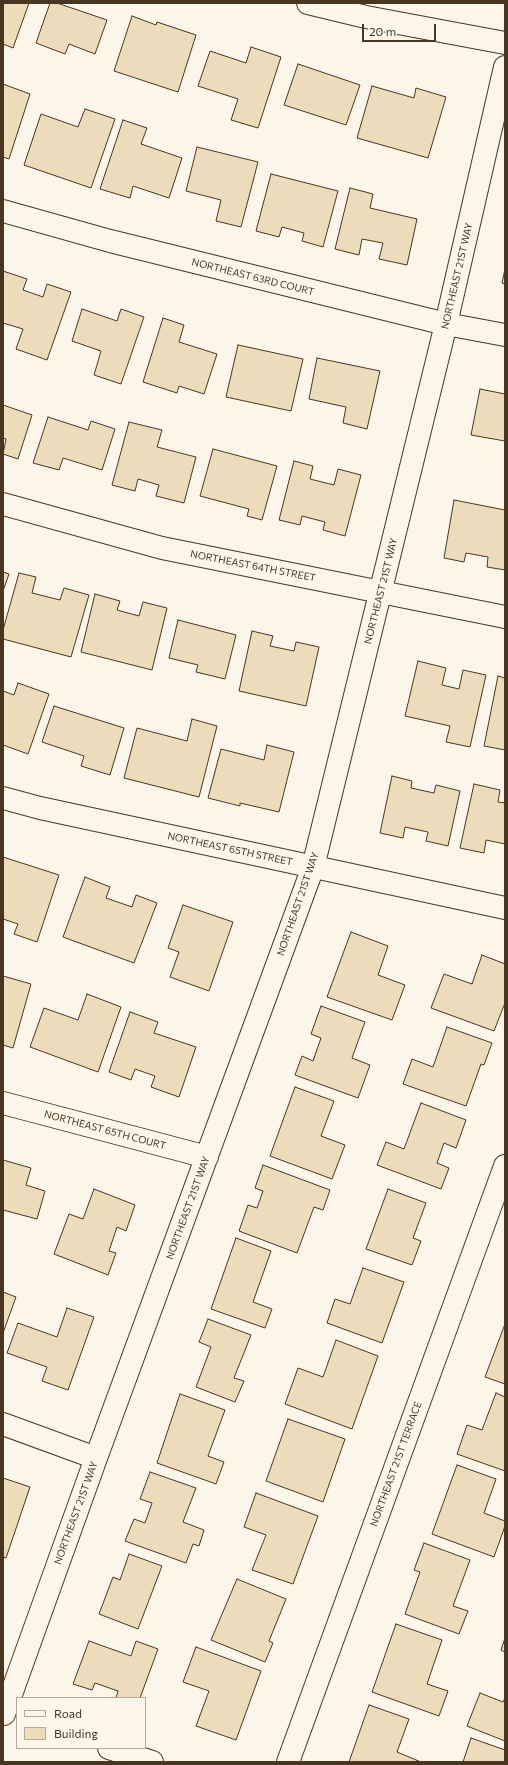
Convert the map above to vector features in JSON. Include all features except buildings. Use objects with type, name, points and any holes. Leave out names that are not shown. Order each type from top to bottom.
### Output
[{"type":"street","points":[[308,3],[366,17],[505,43]]},
{"type":"street","name":"NORTHEAST 21ST WAY","points":[[8,1715],[96,1458],[313,867],[446,324],[505,67]]},
{"type":"street","name":"NORTHEAST 63RD COURT","points":[[3,211],[110,241],[446,324],[505,336]]},
{"type":"street","name":"NORTHEAST 64TH STREET","points":[[3,504],[162,548],[505,617]]},
{"type":"street","name":"NORTHEAST 65TH STREET","points":[[3,798],[40,808],[505,908]]},
{"type":"street","name":"NORTHEAST 65TH COURT","points":[[3,1103],[207,1157]]},
{"type":"street","name":"NORTHEAST 21ST TERRACE","points":[[288,1762],[505,1166]]},
{"type":"street","points":[[3,1424],[96,1458]]},
{"type":"street","points":[[112,1749],[152,1762]]}]
